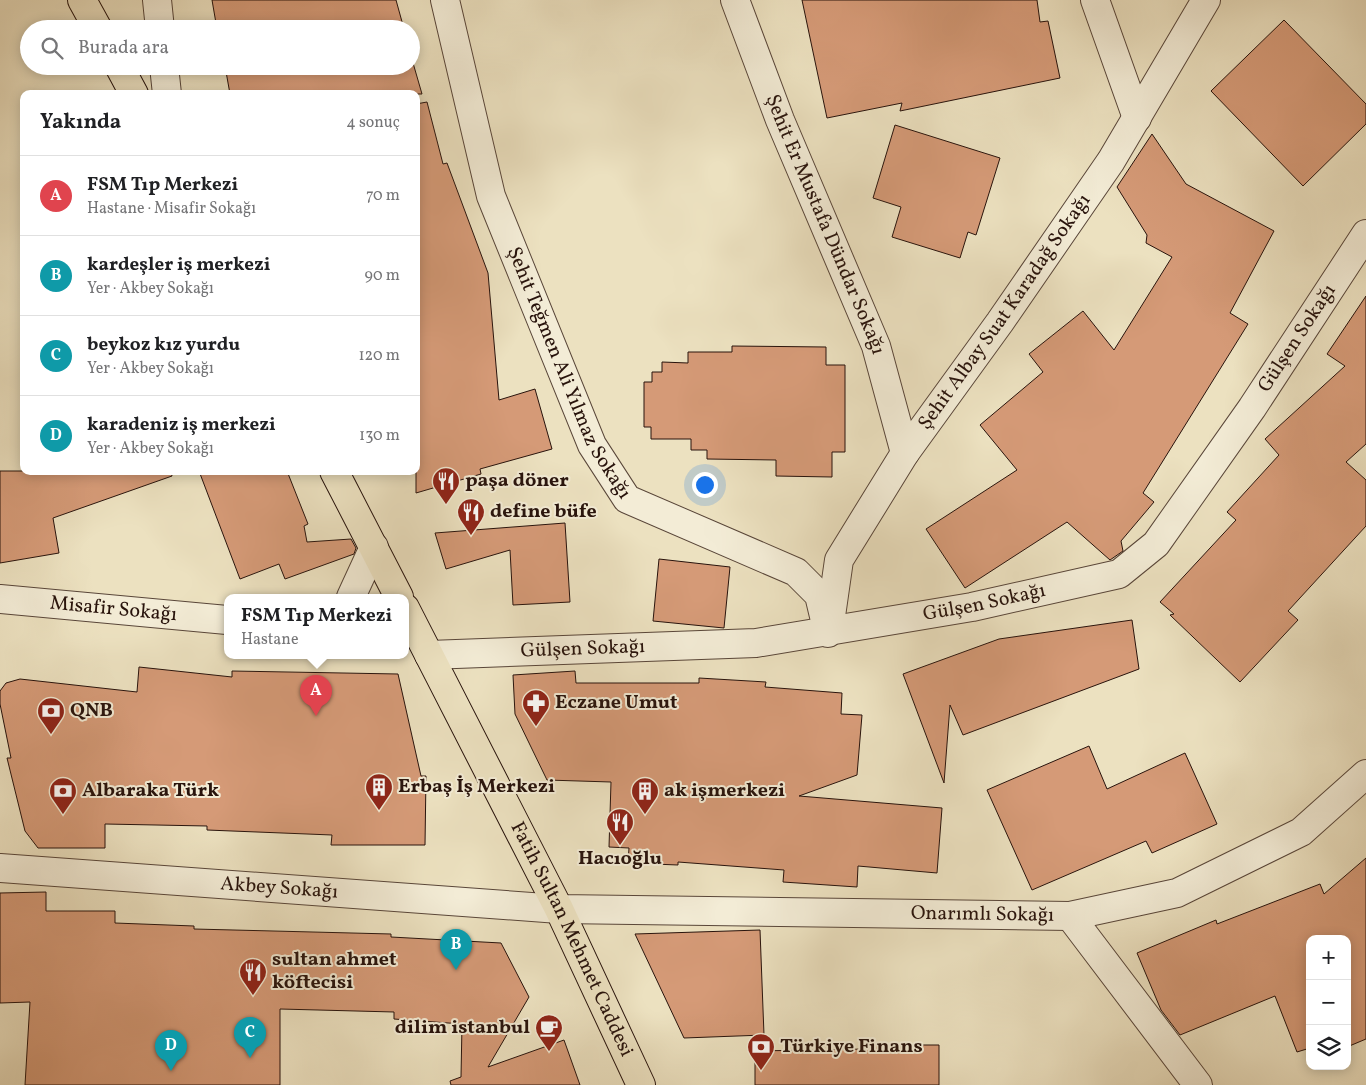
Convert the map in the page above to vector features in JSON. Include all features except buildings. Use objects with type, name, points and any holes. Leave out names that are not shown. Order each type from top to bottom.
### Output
[{"type":"main road","points":[[82,0],[93,20]]},
{"type":"main road","points":[[124,75],[132,90]]},
{"type":"main road","points":[[336,475],[398,594]]},
{"type":"main road","name":"Fatih Sultan Mehmet Caddesi","points":[[409,616],[559,909],[641,1085]]},
{"type":"street","points":[[157,0],[159,20]]},
{"type":"street","name":"Şehit Teğmen Ali Yılmaz Sokağı","points":[[446,0],[491,196],[592,445],[627,498],[796,572],[819,595],[828,633]]},
{"type":"street","name":"Şehit Er Mustafa Dündar Sokağı","points":[[736,0],[780,120],[876,346],[905,453]]},
{"type":"street","points":[[1095,0],[1137,118]]},
{"type":"street","name":"Şehit Albay Suat Karadağ Sokağı","points":[[828,633],[839,560],[905,453],[1022,291],[1111,162],[1206,0]]},
{"type":"street","points":[[165,75],[167,90]]},
{"type":"street","name":"Gülşen Sokağı","points":[[429,655],[756,643],[828,633],[972,608],[1119,574],[1156,544],[1252,408],[1366,234]]},
{"type":"street","points":[[352,594],[374,547]]},
{"type":"street","name":"Misafir Sokağı","points":[[0,599],[224,620]]},
{"type":"street","name":"Onarımlı Sokağı","points":[[559,909],[1070,916],[1177,893],[1301,832],[1366,774]]},
{"type":"street","name":"Akbey Sokağı","points":[[0,868],[559,909]]},
{"type":"street","points":[[1070,916],[1198,1085]]},
{"type":"place","name":"paşa döner","points":[[446,505]]},
{"type":"place","name":"define büfe","points":[[471,536]]},
{"type":"place","name":"FSM Tıp Merkezi","points":[[316,716]]},
{"type":"place","name":"Eczane Umut","points":[[536,727]]},
{"type":"place","name":"QNB","points":[[51,735]]},
{"type":"place","name":"Erbaş İş Merkezi","points":[[379,811]]},
{"type":"place","name":"Albaraka Türk","points":[[63,815]]},
{"type":"place","name":"ak işmerkezi","points":[[645,815]]},
{"type":"place","name":"Hacıoğlu","points":[[620,846]]},
{"type":"place","name":"kardeşler iş merkezi","points":[[456,970]]},
{"type":"place","name":"sultan ahmet köftecisi","points":[[253,996]]},
{"type":"place","name":"dilim istanbul","points":[[549,1052]]},
{"type":"place","name":"beykoz kız yurdu","points":[[250,1058]]},
{"type":"place","name":"karadeniz iş merkezi","points":[[171,1071]]},
{"type":"place","name":"Türkiye Finans","points":[[761,1071]]}]
